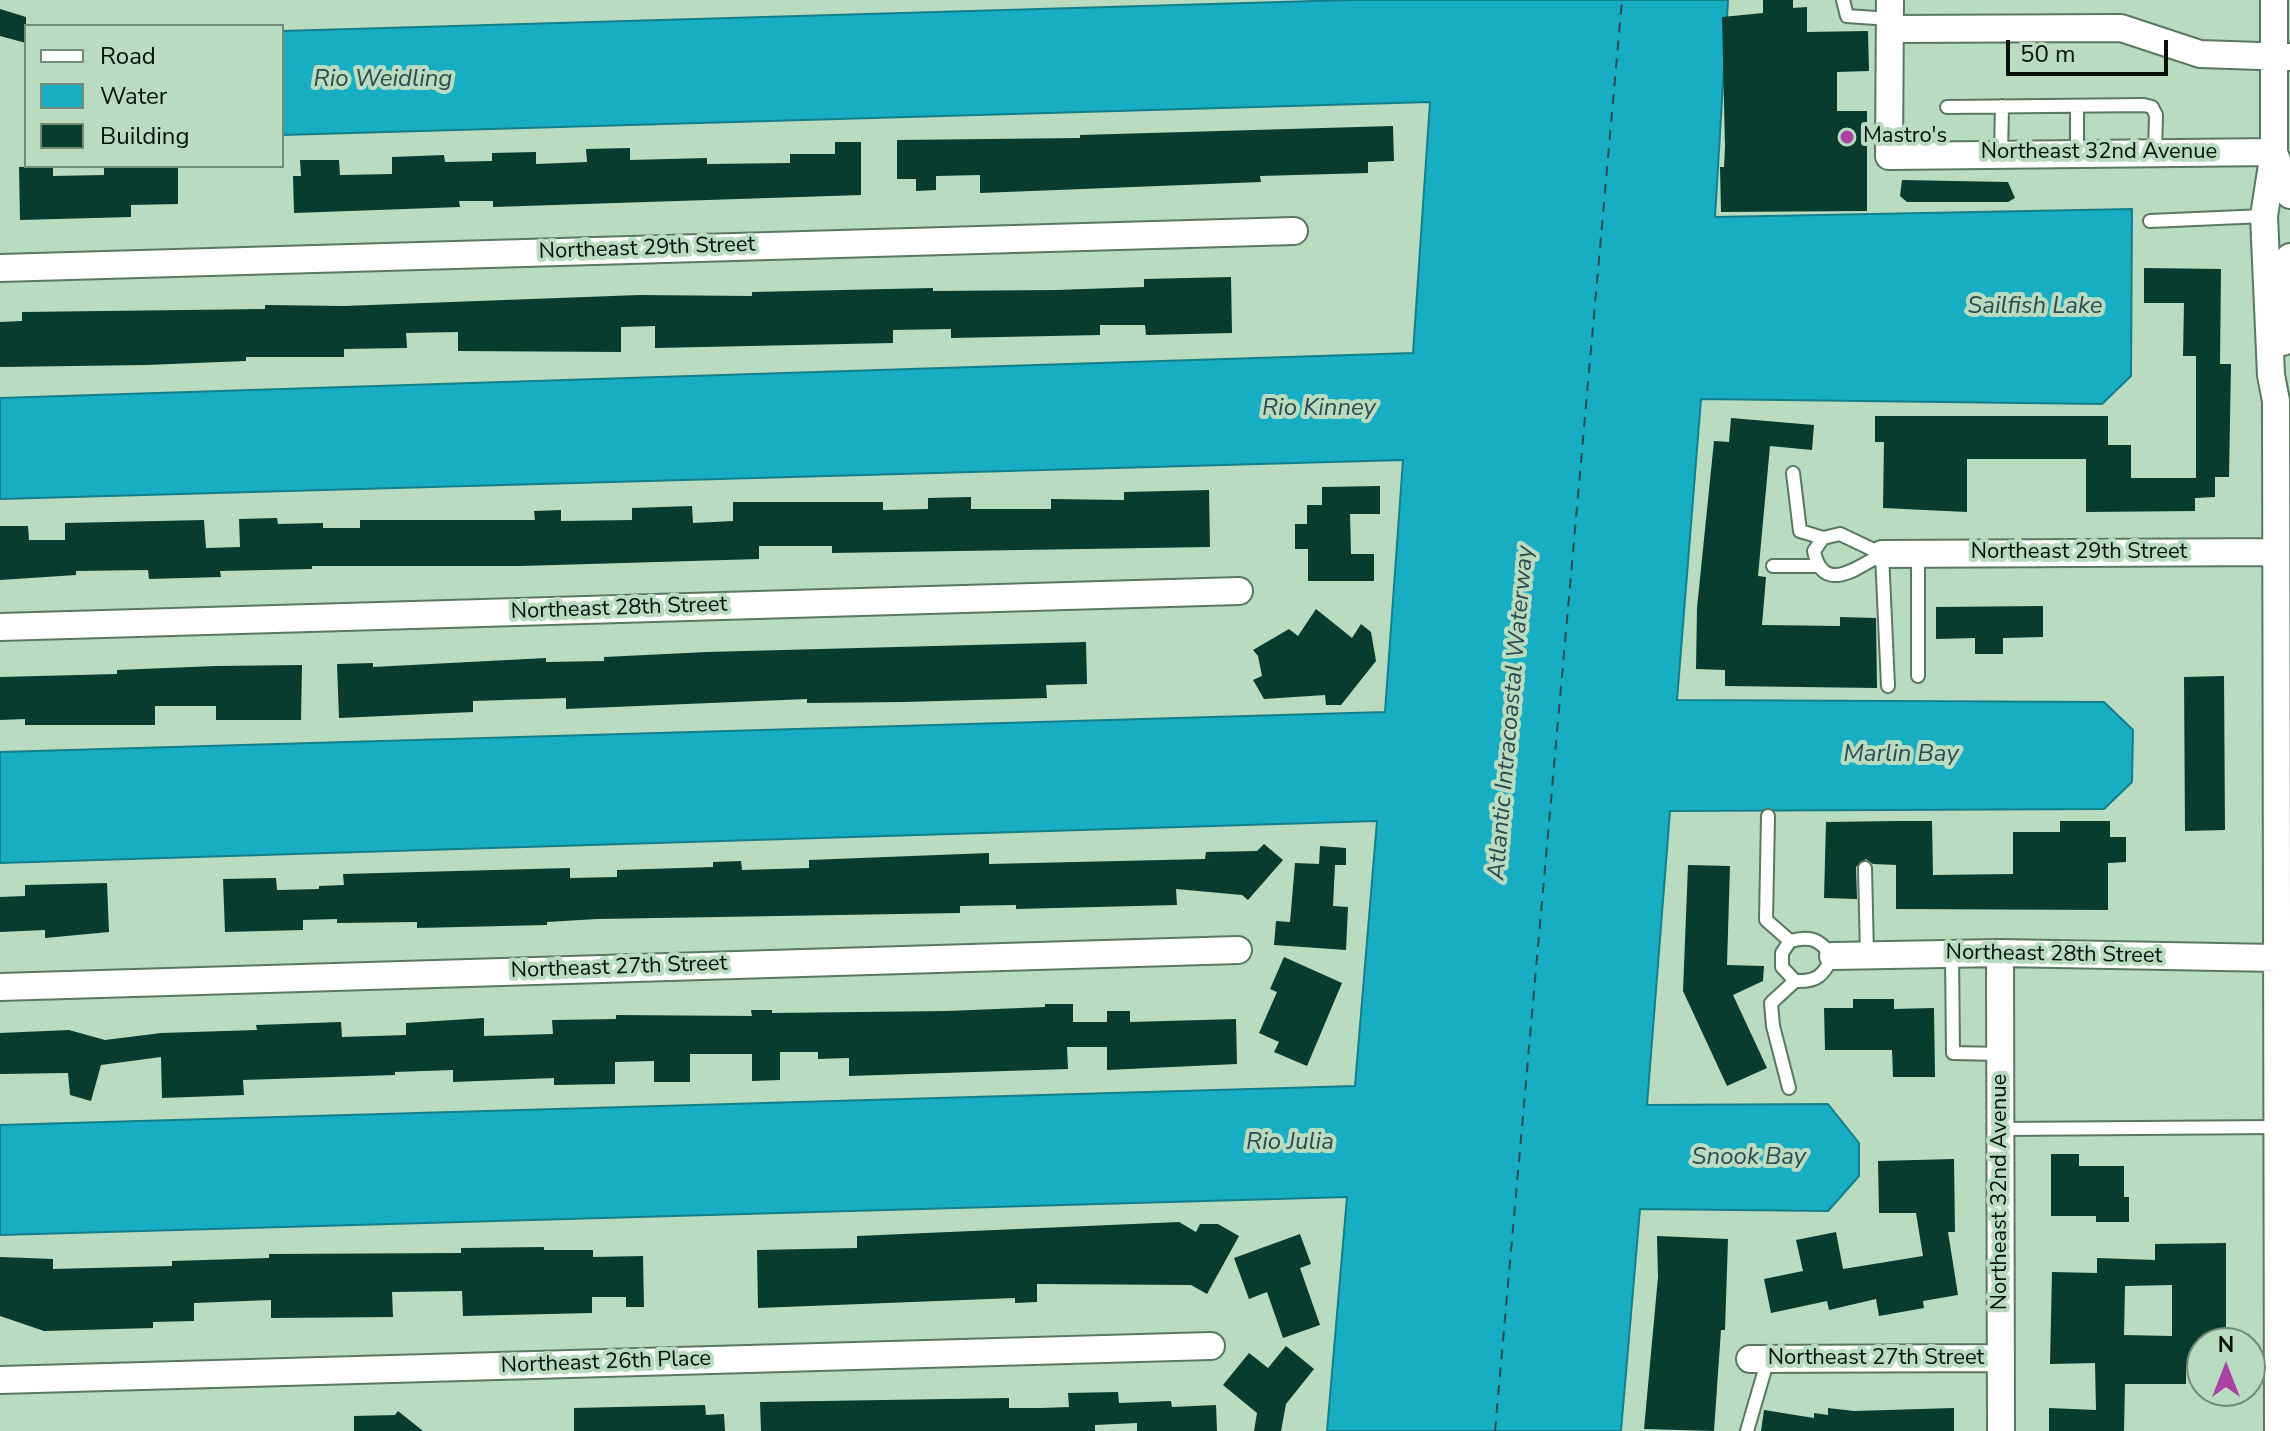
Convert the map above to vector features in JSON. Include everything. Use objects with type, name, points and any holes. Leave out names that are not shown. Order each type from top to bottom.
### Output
[{"type":"street","points":[[2274,0],[2282,57],[2274,152],[2264,216],[2281,289]]},
{"type":"street","points":[[1891,16],[2121,28],[2200,54],[2282,57]]},
{"type":"street","name":"Northeast 32nd Avenue","points":[[1891,16],[1889,156],[2274,152]]},
{"type":"street","points":[[2274,152],[2290,195]]},
{"type":"street","name":"Northeast 29th Street","points":[[0,268],[1294,231]]},
{"type":"street","points":[[2284,1422],[2276,1127],[2276,958],[2283,930],[2276,401],[2281,289],[2290,257]]},
{"type":"street","name":"Northeast 29th Street","points":[[1882,554],[2276,552]]},
{"type":"street","name":"Northeast 28th Street","points":[[0,627],[1239,591]]},
{"type":"street","name":"Northeast 27th Street","points":[[0,987],[1238,950]]},
{"type":"street","name":"Northeast 32nd Avenue","points":[[2000,953],[2001,1431]]},
{"type":"street","name":"Northeast 28th Street","points":[[1833,956],[2000,953],[2276,958]]},
{"type":"street","name":"Northeast 26th Place","points":[[0,1380],[1211,1346]]},
{"type":"street","name":"Northeast 27th Street","points":[[1759,1359],[2001,1358]]},
{"type":"lane","points":[[1843,0],[1847,16],[1891,16]]},
{"type":"lane","points":[[2001,153],[2002,106]]},
{"type":"lane","points":[[2077,106],[2077,153]]},
{"type":"lane","points":[[1947,107],[2152,107],[2156,115],[2155,152]]},
{"type":"lane","points":[[2150,221],[2264,216]]},
{"type":"lane","points":[[1793,473],[1800,531],[1823,538],[1840,534],[1882,554]]},
{"type":"lane","points":[[1817,566],[1814,551],[1823,538]]},
{"type":"lane","points":[[1773,566],[1817,566],[1827,574],[1842,576],[1882,554]]},
{"type":"lane","points":[[1882,554],[1888,686]]},
{"type":"lane","points":[[1918,554],[1918,676]]},
{"type":"lane","points":[[1768,816],[1766,920],[1790,941]]},
{"type":"lane","points":[[1865,868],[1867,955]]},
{"type":"lane","points":[[1789,1088],[1773,1026],[1771,1003],[1795,981],[1811,981],[1824,975],[1833,956],[1820,941],[1806,936],[1790,941],[1782,953],[1782,967],[1795,981]]},
{"type":"lane","points":[[1952,954],[1953,1053],[2000,1054]]},
{"type":"lane","points":[[2001,1129],[2276,1127]]},
{"type":"lane","points":[[1747,1431],[1759,1359]]},
{"type":"water","points":[[1349,0],[1728,0],[1715,217],[2132,209],[2131,376],[2102,404],[1701,399],[1677,700],[2104,702],[2133,730],[2132,782],[2104,809],[1670,811],[1647,1105],[1828,1104],[1859,1143],[1859,1176],[1828,1211],[1640,1209],[1621,1431],[1327,1431],[1347,1197],[0,1235],[0,1125],[1355,1086],[1377,821],[0,863],[0,752],[1385,712],[1403,460],[0,499],[0,398],[1413,353],[1430,102],[284,135],[284,31]]},
{"type":"building","points":[[1763,0],[1793,0],[1793,8],[1807,7],[1807,32],[1868,31],[1869,71],[1837,72],[1837,111],[1867,111],[1867,211],[1721,212],[1720,167],[1724,167],[1725,147],[1722,17],[1763,13]]},
{"type":"building","points":[[0,9],[26,17],[24,42],[0,36]]},
{"type":"building","points":[[1393,126],[1394,161],[1368,162],[1368,173],[1260,176],[1261,182],[980,193],[980,175],[936,176],[936,190],[916,191],[916,179],[897,179],[897,140],[1080,138],[1080,135]]},
{"type":"building","points":[[835,142],[861,142],[861,195],[493,207],[493,201],[459,201],[460,207],[294,213],[293,176],[301,176],[300,160],[339,160],[340,175],[392,174],[392,157],[444,155],[445,162],[492,161],[492,153],[536,152],[536,164],[587,162],[586,149],[630,148],[630,160],[707,158],[707,164],[790,163],[790,154],[835,154]]},
{"type":"building","points":[[19,167],[53,168],[53,176],[104,175],[104,168],[178,168],[178,204],[131,205],[131,217],[20,220]]},
{"type":"building","points":[[1902,180],[2008,182],[2015,198],[2008,202],[1907,202],[1900,196]]},
{"type":"building","points":[[2144,268],[2221,269],[2220,364],[2231,364],[2229,477],[2215,477],[2215,497],[2195,498],[2195,511],[2086,512],[2086,459],[1967,459],[1967,512],[1883,508],[1884,442],[1875,442],[1875,416],[2108,416],[2108,445],[2131,445],[2131,478],[2196,478],[2196,356],[2183,356],[2184,303],[2144,303]]},
{"type":"building","points":[[1231,277],[1232,333],[1146,335],[1145,325],[1100,325],[1100,335],[951,338],[951,329],[893,330],[893,343],[655,348],[655,326],[621,327],[621,352],[458,351],[458,332],[406,333],[407,348],[344,349],[344,357],[246,357],[246,361],[0,367],[0,322],[22,321],[22,312],[265,309],[265,305],[344,306],[639,295],[752,296],[752,292],[933,288],[933,291],[1055,290],[1144,287],[1144,279]]},
{"type":"building","points":[[1731,418],[1814,425],[1812,450],[1770,446],[1758,576],[1766,577],[1762,625],[1840,626],[1840,617],[1876,618],[1877,688],[1725,686],[1725,670],[1696,669],[1697,608],[1714,441],[1729,442]]},
{"type":"building","points":[[1380,486],[1380,514],[1350,514],[1351,554],[1374,554],[1374,581],[1308,581],[1308,549],[1295,549],[1295,524],[1307,524],[1307,505],[1322,505],[1322,487]]},
{"type":"building","points":[[1209,490],[1210,547],[832,553],[832,546],[759,546],[759,559],[521,566],[312,566],[312,569],[220,571],[221,577],[149,579],[148,570],[76,571],[76,575],[0,580],[0,526],[28,526],[29,540],[65,540],[65,523],[204,520],[206,548],[240,547],[239,519],[277,518],[278,524],[323,523],[323,528],[360,528],[360,520],[535,520],[534,511],[561,510],[561,521],[632,520],[632,508],[692,506],[693,523],[733,521],[733,502],[883,502],[883,510],[928,509],[928,498],[971,497],[971,509],[1051,509],[1051,499],[1124,500],[1124,492]]},
{"type":"building","points":[[2043,606],[2043,637],[2003,638],[2003,654],[1975,654],[1975,638],[1936,639],[1936,607]]},
{"type":"building","points":[[1316,609],[1352,638],[1361,624],[1371,632],[1376,661],[1341,705],[1326,705],[1325,695],[1264,699],[1253,680],[1262,676],[1258,656],[1253,650],[1289,629],[1298,636]]},
{"type":"building","points":[[1086,642],[1087,684],[1046,685],[1047,698],[807,703],[807,699],[566,709],[566,698],[473,701],[473,712],[339,718],[337,664],[373,663],[373,667],[546,658],[546,662],[604,661],[604,657],[707,652]]},
{"type":"building","points":[[302,665],[301,720],[216,720],[216,706],[155,706],[155,725],[25,725],[25,719],[0,720],[0,677],[117,674],[117,670],[216,666]]},
{"type":"building","points":[[2224,676],[2225,830],[2185,831],[2184,677]]},
{"type":"building","points":[[1932,821],[1933,875],[2013,874],[2013,832],[2060,832],[2060,821],[2110,821],[2110,837],[2126,837],[2126,862],[2108,863],[2108,910],[1896,909],[1896,865],[1873,864],[1866,859],[1856,867],[1857,899],[1824,898],[1826,822]]},
{"type":"building","points":[[1264,844],[1283,860],[1248,900],[1242,895],[1176,889],[1177,905],[1016,909],[1016,905],[960,906],[960,913],[597,919],[547,922],[547,925],[417,928],[417,922],[337,923],[337,919],[303,920],[303,930],[225,932],[223,879],[276,878],[277,890],[319,889],[319,886],[344,885],[343,874],[570,868],[570,878],[617,877],[617,870],[713,867],[713,862],[741,861],[742,870],[809,868],[809,860],[989,853],[989,864],[1205,859],[1206,852],[1257,851]]},
{"type":"building","points":[[1320,846],[1346,848],[1346,865],[1335,865],[1333,906],[1348,907],[1346,950],[1274,945],[1276,921],[1290,922],[1295,863],[1319,864]]},
{"type":"building","points":[[1688,865],[1730,866],[1727,965],[1764,966],[1763,981],[1733,995],[1767,1068],[1727,1086],[1683,991]]},
{"type":"building","points":[[107,883],[109,932],[45,938],[45,930],[0,932],[0,897],[25,896],[25,885]]},
{"type":"building","points":[[1284,957],[1342,983],[1307,1066],[1274,1052],[1279,1042],[1259,1033],[1277,992],[1270,989]]},
{"type":"building","points":[[1853,999],[1894,999],[1894,1009],[1934,1008],[1935,1077],[1893,1077],[1892,1050],[1825,1050],[1824,1008],[1853,1008]]},
{"type":"building","points":[[1045,1004],[1073,1004],[1073,1022],[1107,1022],[1107,1011],[1130,1011],[1130,1022],[1236,1019],[1237,1064],[1107,1070],[1107,1047],[1067,1047],[1068,1069],[849,1076],[849,1058],[818,1059],[818,1052],[780,1052],[780,1080],[752,1081],[752,1054],[690,1054],[690,1082],[654,1082],[654,1061],[615,1062],[615,1084],[554,1085],[554,1078],[453,1082],[453,1070],[243,1080],[244,1095],[162,1098],[161,1057],[101,1065],[91,1101],[70,1095],[68,1073],[0,1074],[0,1033],[69,1030],[105,1040],[161,1033],[257,1030],[256,1025],[341,1022],[342,1037],[406,1035],[406,1023],[484,1018],[484,1036],[553,1034],[552,1020],[616,1019],[616,1015],[752,1016],[751,1010],[772,1010],[772,1013],[947,1011],[1045,1007]]},
{"type":"building","points":[[2051,1154],[2079,1154],[2079,1166],[2124,1166],[2124,1197],[2129,1197],[2129,1222],[2096,1222],[2096,1216],[2051,1216]]},
{"type":"building","points":[[1954,1159],[1955,1232],[1948,1232],[1958,1295],[1923,1301],[1924,1308],[1879,1316],[1876,1299],[1829,1310],[1827,1301],[1771,1313],[1764,1279],[1803,1271],[1796,1240],[1836,1232],[1843,1269],[1923,1256],[1916,1213],[1879,1213],[1878,1161]]},
{"type":"building","points":[[1179,1222],[1196,1232],[1200,1224],[1218,1224],[1239,1236],[1207,1294],[1191,1285],[1037,1284],[1037,1302],[1015,1303],[1015,1298],[758,1308],[757,1250],[857,1248],[857,1236]]},
{"type":"building","points":[[1300,1234],[1311,1264],[1300,1268],[1320,1325],[1283,1338],[1267,1292],[1249,1299],[1234,1258]]},
{"type":"building","points":[[1657,1236],[1728,1239],[1725,1330],[1721,1330],[1714,1431],[1644,1429],[1658,1277]]},
{"type":"building","points":[[2226,1243],[2226,1327],[2186,1327],[2186,1384],[2125,1384],[2124,1431],[2049,1431],[2049,1408],[2096,1410],[2095,1363],[2050,1364],[2052,1272],[2097,1273],[2097,1258],[2155,1260],[2155,1244]],"holes":[[[2172,1285],[2172,1336],[2124,1335],[2125,1286]]]},
{"type":"building","points":[[544,1247],[544,1250],[593,1250],[593,1257],[643,1256],[644,1307],[626,1307],[626,1297],[592,1297],[592,1313],[463,1316],[462,1291],[392,1292],[393,1317],[271,1318],[271,1300],[194,1303],[194,1321],[153,1322],[153,1328],[44,1331],[0,1316],[0,1257],[53,1259],[53,1269],[172,1266],[172,1261],[269,1258],[269,1254],[461,1253],[461,1248]]},
{"type":"building","points":[[1286,1346],[1314,1369],[1286,1404],[1281,1431],[1254,1431],[1257,1413],[1223,1385],[1249,1353],[1268,1368]]},
{"type":"building","points":[[1118,1392],[1119,1403],[1171,1401],[1172,1407],[1216,1405],[1217,1431],[1137,1431],[1137,1423],[1095,1425],[1095,1431],[761,1431],[760,1402],[1009,1398],[1009,1408],[1041,1408],[1069,1407],[1068,1393]]},
{"type":"building","points":[[705,1405],[706,1415],[724,1414],[725,1431],[574,1431],[574,1408]]},
{"type":"building","points":[[1828,1408],[1854,1411],[1954,1408],[1954,1431],[1761,1431],[1764,1410],[1814,1418],[1814,1413],[1828,1415]]},
{"type":"building","points":[[398,1411],[423,1431],[354,1431],[354,1416],[395,1415]]},
{"type":"ferry route","points":[[1495,1431],[1622,0]]},
{"type":"place","name":"Mastro's","points":[[1847,137]]},
{"type":"water label","name":"Rio Weidling","points":[[383,80]]},
{"type":"water label","name":"Sailfish Lake","points":[[2035,307]]},
{"type":"water label","name":"Rio Kinney","points":[[1319,409]]},
{"type":"water label","name":"Atlantic Intracoastal Waterway","points":[[1512,713]]},
{"type":"water label","name":"Marlin Bay","points":[[1901,755]]},
{"type":"water label","name":"Rio Julia","points":[[1290,1143]]},
{"type":"water label","name":"Snook Bay","points":[[1749,1158]]}]
